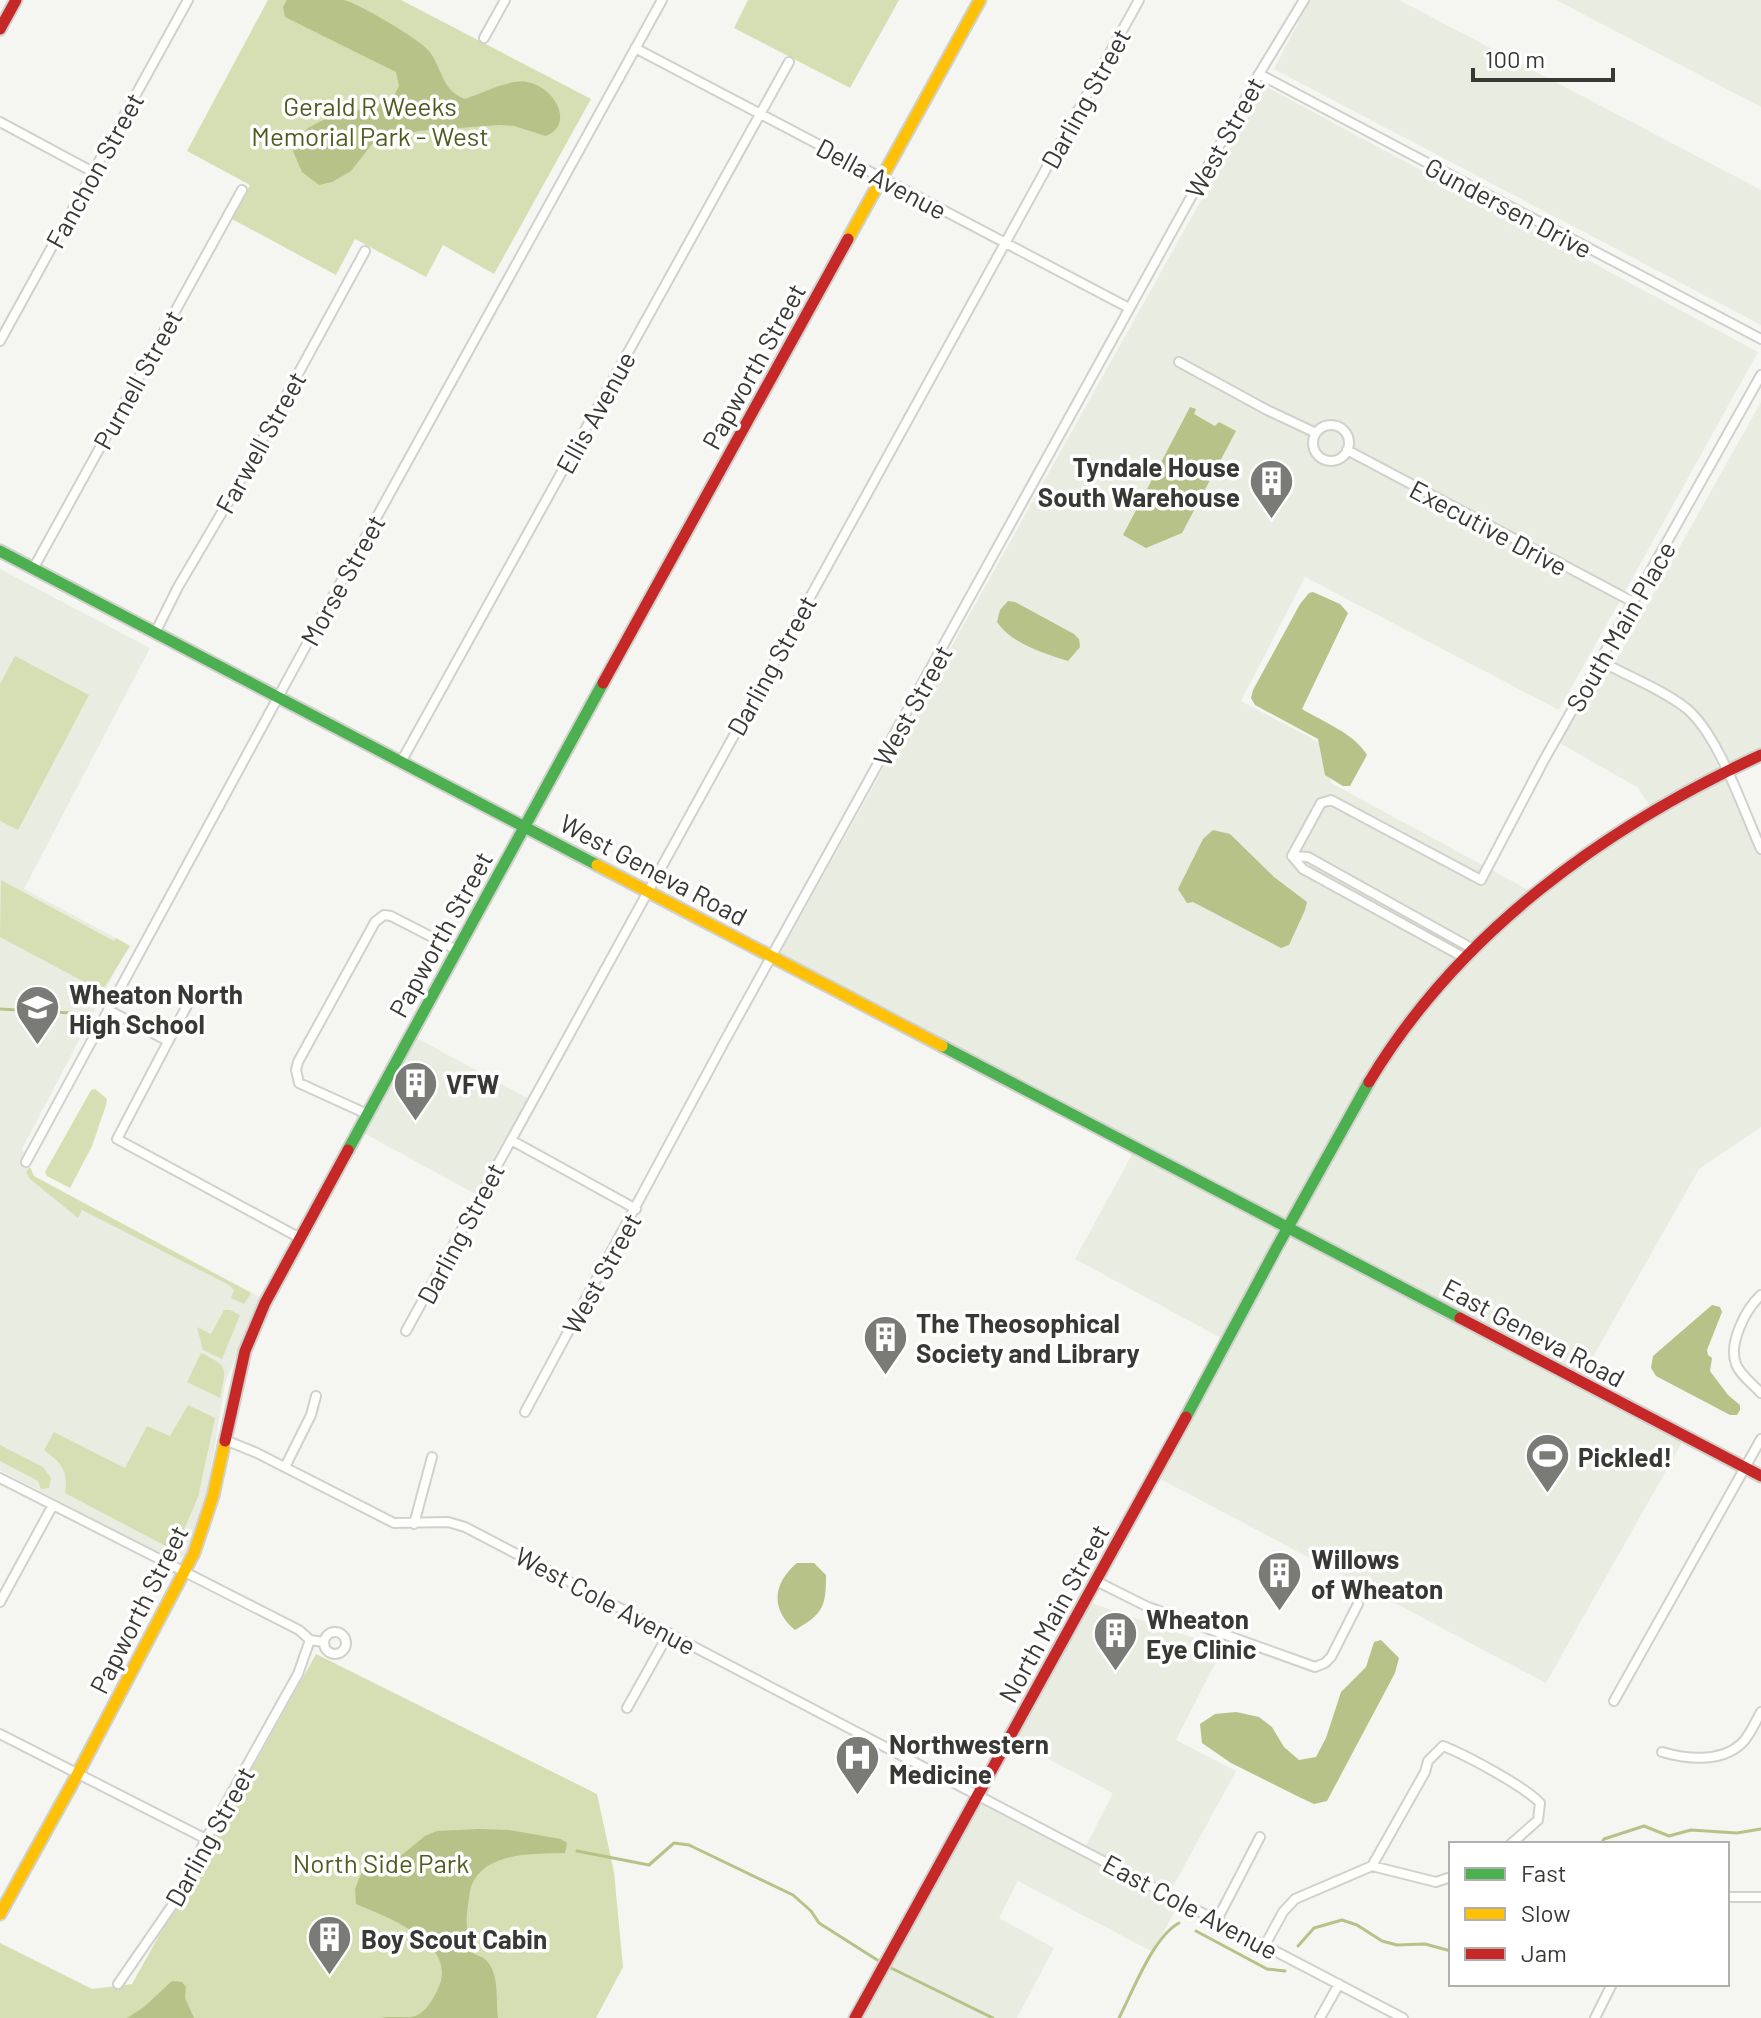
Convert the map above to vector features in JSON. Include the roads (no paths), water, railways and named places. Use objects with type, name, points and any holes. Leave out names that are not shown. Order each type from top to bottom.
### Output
[{"type":"street","points":[[0,29],[16,0]]},
{"type":"street","name":"Fanchon Street","points":[[0,341],[188,0]]},
{"type":"street","points":[[484,38],[505,0]]},
{"type":"street","name":"Morse Street","points":[[26,1162],[662,0]]},
{"type":"street","name":"Papworth Street","points":[[0,1914],[184,1573],[208,1515],[241,1367],[256,1322],[524,826],[980,0]]},
{"type":"street","name":"Darling Street","points":[[406,1331],[1139,0]]},
{"type":"street","name":"West Street","points":[[525,1412],[723,1044],[1129,308],[1259,74],[1304,0]]},
{"type":"street","name":"Della Avenue","points":[[635,48],[1129,308]]},
{"type":"street","name":"Ellis Avenue","points":[[401,762],[789,62]]},
{"type":"street","name":"Gundersen Drive","points":[[1259,74],[1761,339]]},
{"type":"street","points":[[0,122],[93,172]]},
{"type":"street","name":"Purnell Street","points":[[33,569],[242,190]]},
{"type":"street","name":"Farwell Street","points":[[155,633],[365,251]]},
{"type":"street","name":"Executive Drive","points":[[1179,362],[1316,433]]},
{"type":"street","name":"South Main Place","points":[[1469,954],[1308,857],[1292,856],[1321,803],[1331,800],[1481,880],[1761,375]]},
{"type":"street","name":"Executive Drive","points":[[1325,426],[1342,429],[1348,439],[1347,450],[1339,459],[1322,458],[1314,450],[1316,433],[1325,426]]},
{"type":"street","name":"Executive Drive","points":[[1347,450],[1633,602]]},
{"type":"street","name":"West Geneva Road","points":[[0,551],[1287,1228]]},
{"type":"street","points":[[1600,661],[1685,707],[1704,729],[1761,849]]},
{"type":"street","name":"North Main Street","points":[[855,2018],[1287,1228],[1393,1045],[1469,954],[1538,889],[1603,839],[1662,803],[1761,755]]},
{"type":"street","points":[[367,1114],[299,1083],[298,1062],[375,922],[384,915],[457,950]]},
{"type":"street","points":[[192,996],[117,1139],[300,1238]]},
{"type":"street","points":[[108,1010],[168,1041]]},
{"type":"street","points":[[511,1140],[636,1209]]},
{"type":"street","name":"East Geneva Road","points":[[1287,1228],[1761,1476]]},
{"type":"street","points":[[1761,1295],[1735,1340],[1734,1350],[1736,1363],[1761,1393]]},
{"type":"street","points":[[285,1467],[311,1415],[316,1396]]},
{"type":"street","points":[[1614,1701],[1761,1439]]},
{"type":"street","name":"West Cole Avenue","points":[[225,1440],[394,1523],[448,1522],[465,1527],[978,1795]]},
{"type":"street","points":[[414,1524],[432,1457]]},
{"type":"street","points":[[0,1478],[299,1630],[310,1640],[324,1642]]},
{"type":"street","points":[[0,1602],[53,1505]]},
{"type":"street","points":[[1096,1581],[1148,1607],[1315,1667],[1331,1657],[1358,1604]]},
{"type":"street","points":[[627,1708],[669,1633]]},
{"type":"street","name":"Darling Street","points":[[118,1984],[178,1897],[206,1839],[298,1674],[310,1640]]},
{"type":"street","points":[[1662,1752],[1691,1758],[1727,1752],[1741,1744],[1761,1712]]},
{"type":"street","points":[[1751,1730],[1761,1735]]},
{"type":"street","points":[[0,1734],[206,1839]]},
{"type":"street","points":[[1372,1866],[1425,1772],[1428,1761],[1443,1746],[1530,1793],[1540,1803],[1538,1820],[1513,1842]]},
{"type":"street","name":"East Cole Avenue","points":[[978,1795],[1403,2018]]},
{"type":"street","points":[[1217,1920],[1260,1837]]},
{"type":"street","points":[[1265,1945],[1283,1912],[1295,1899],[1372,1866],[1436,1882],[1449,1878]]},
{"type":"street","points":[[1729,1897],[1761,1897]]},
{"type":"street","points":[[1320,2018],[1339,1984]]},
{"type":"street","points":[[1595,2018],[1611,1986]]},
{"type":"waterway","points":[[0,1009],[71,1013]]},
{"type":"waterway","points":[[1602,1842],[1644,1826],[1669,1836],[1691,1830],[1737,1833],[1761,1829]]},
{"type":"waterway","points":[[577,1851],[649,1865],[674,1843],[689,1845],[793,1895],[819,1923],[882,1963]]},
{"type":"waterway","points":[[1298,1946],[1314,1928],[1342,1920],[1357,1925],[1382,1941],[1397,1945],[1425,1944],[1449,1950]]},
{"type":"waterway","points":[[1119,2018],[1152,1952],[1179,1923]]},
{"type":"waterway","points":[[1196,1931],[1267,1969],[1285,1971]]},
{"type":"waterway","points":[[889,1967],[993,2018]]},
{"type":"place","name":"Tyndale House South Warehouse","points":[[1271,520]]},
{"type":"place","name":"Wheaton North High School","points":[[38,1047]]},
{"type":"place","name":"VFW","points":[[415,1122]]},
{"type":"place","name":"The Theosophical Society and Library","points":[[885,1376]]},
{"type":"place","name":"Pickled!","points":[[1547,1495]]},
{"type":"place","name":"Willows of Wheaton","points":[[1280,1612]]},
{"type":"place","name":"Wheaton Eye Clinic","points":[[1115,1672]]},
{"type":"place","name":"Northwestern Medicine","points":[[858,1797]]},
{"type":"place","name":"Boy Scout Cabin","points":[[330,1977]]},
{"type":"park label","name":"Gerald R Weeks Memorial Park - West","points":[[370,120]]},
{"type":"park label","name":"North Side Park","points":[[381,1862]]}]
